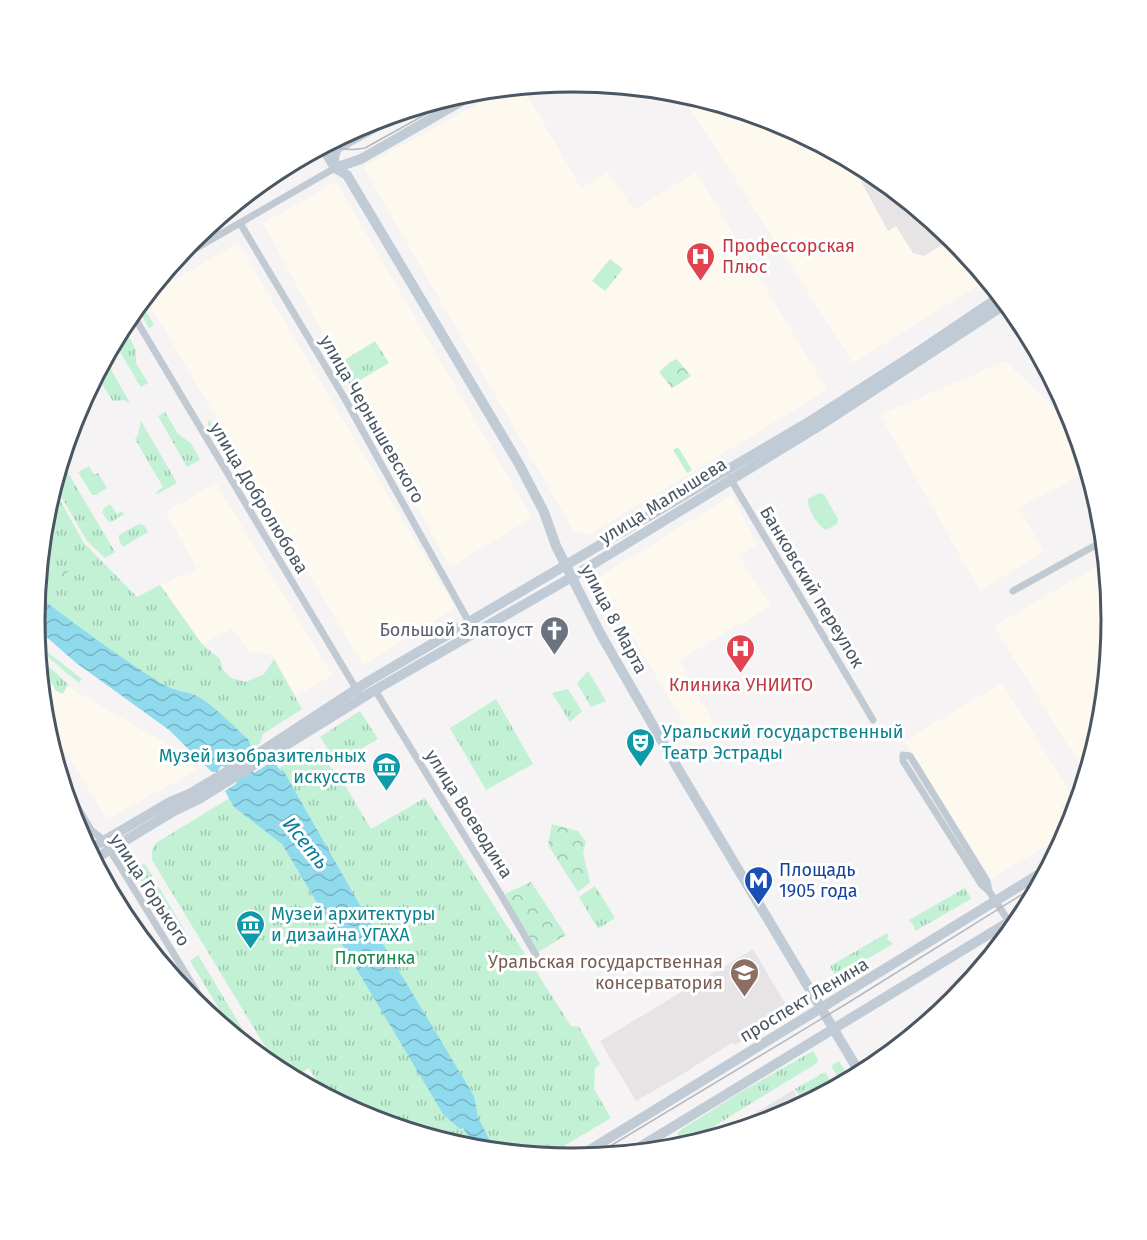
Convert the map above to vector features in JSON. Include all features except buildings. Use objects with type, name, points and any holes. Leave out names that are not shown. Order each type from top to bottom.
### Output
[{"type":"main road","points":[[334,168],[347,169],[453,106]]},
{"type":"main road","name":"улица 8 Марта","points":[[338,147],[347,169],[529,482],[566,565],[600,633],[856,1066]]},
{"type":"main road","points":[[334,168],[335,149]]},
{"type":"main road","points":[[326,153],[334,168]]},
{"type":"main road","name":"улица Малышева","points":[[106,845],[267,752],[472,627],[572,577],[995,300]]},
{"type":"main road","name":"улица Малышева","points":[[359,694],[375,690],[566,565],[819,426],[1000,308]]},
{"type":"main road","points":[[97,848],[106,845]]},
{"type":"main road","points":[[99,853],[106,845]]},
{"type":"main road","name":"проспект Ленина","points":[[594,1147],[821,1009],[992,896],[1036,874]]},
{"type":"main road","points":[[648,1143],[1006,924]]},
{"type":"street","points":[[200,246],[334,168]]},
{"type":"street","name":"улица Чернышевского","points":[[240,223],[345,399],[472,627]]},
{"type":"street","name":"улица Добролюбова","points":[[137,322],[359,694]]},
{"type":"street","name":"Банковский переулок","points":[[728,475],[873,720]]},
{"type":"street","points":[[1013,591],[1096,545]]},
{"type":"street","name":"улица Воеводина","points":[[375,690],[536,955]]},
{"type":"street","points":[[992,896],[987,881],[910,756],[903,755],[903,761],[981,884],[1008,921]]},
{"type":"street","name":"улица Горького","points":[[83,816],[91,830],[106,845],[194,988]]},
{"type":"shaded area","points":[[527,94],[581,188],[608,172],[634,210],[696,172],[827,390],[589,535],[574,531],[363,167],[487,99]]},
{"type":"shaded area","points":[[688,105],[776,132],[838,162],[895,201],[922,223],[947,246],[981,284],[853,363]]},
{"type":"shaded area","points":[[858,175],[895,201],[944,243],[924,256],[913,253],[896,226],[888,231]]},
{"type":"shaded area","points":[[336,182],[532,518],[450,567],[263,223]]},
{"type":"shaded area","points":[[238,243],[455,608],[363,665],[149,304],[164,286]]},
{"type":"shaded area","points":[[1005,361],[1060,414],[1082,475],[1019,508],[1044,551],[980,591],[880,415]]},
{"type":"shaded area","points":[[216,483],[332,675],[296,696],[272,654],[249,651],[232,629],[202,644],[160,585],[197,569],[166,512]]},
{"type":"shaded area","points":[[732,495],[757,544],[739,556],[771,606],[679,660],[719,733],[697,745],[598,578]]},
{"type":"shaded area","points":[[1099,565],[1102,620],[1101,655],[1092,723],[1081,767],[994,626]]},
{"type":"shaded area","points":[[51,677],[179,751],[197,770],[107,819],[59,742],[49,679]]},
{"type":"shaded area","points":[[1002,683],[1072,795],[1070,800],[1061,805],[1065,813],[1053,842],[991,879],[904,741]]},
{"type":"shaded area","points":[[753,949],[790,1012],[748,1034],[748,1037],[735,1045],[733,1042],[636,1101],[600,1041]]},
{"type":"shaded area","points":[[793,1090],[798,1098],[776,1108],[746,1119]]},
{"type":"green space","points":[[610,259],[623,269],[605,291],[592,281]]},
{"type":"green space","points":[[145,310],[154,325],[149,328],[142,315]]},
{"type":"green space","points":[[128,335],[136,350],[136,363],[148,383],[141,387],[119,351]]},
{"type":"green space","points":[[375,341],[389,363],[350,386],[338,364]]},
{"type":"green space","points":[[677,359],[691,376],[672,388],[659,372]]},
{"type":"green space","points":[[110,368],[130,403],[123,400],[113,401],[101,383]]},
{"type":"green space","points":[[165,412],[178,434],[191,443],[200,460],[187,467],[158,416]]},
{"type":"green space","points":[[209,419],[227,451],[223,454],[208,425]]},
{"type":"green space","points":[[141,421],[177,483],[157,494],[156,492],[163,487],[135,439]]},
{"type":"green space","points":[[678,447],[692,470],[687,473],[673,450]]},
{"type":"green space","points":[[89,466],[94,475],[98,473],[107,488],[96,495],[92,495],[78,472]]},
{"type":"green space","points":[[67,471],[115,552],[105,558],[87,541],[60,495]]},
{"type":"green space","points":[[819,493],[824,494],[838,519],[837,524],[826,530],[814,517],[808,503],[808,499]]},
{"type":"green space","points":[[59,499],[84,543],[137,597],[160,585],[202,644],[220,659],[223,670],[231,678],[246,682],[264,674],[274,659],[302,709],[263,734],[260,743],[251,749],[248,739],[199,697],[172,690],[83,632],[46,602],[50,551]]},
{"type":"green space","points":[[110,504],[117,514],[122,511],[124,514],[111,522],[102,512]]},
{"type":"green space","points":[[139,524],[144,525],[148,532],[123,547],[119,535]]},
{"type":"green space","points":[[66,570],[70,574],[69,586],[65,589],[53,580],[47,580],[49,571]]},
{"type":"green space","points":[[46,591],[58,601],[60,613],[46,602]]},
{"type":"green space","points":[[46,651],[82,679],[79,683],[46,656]]},
{"type":"green space","points":[[47,665],[68,684],[63,694],[56,691],[49,678]]},
{"type":"green space","points":[[588,671],[606,701],[591,707],[577,683]]},
{"type":"green space","points":[[568,689],[582,711],[570,722],[552,693]]},
{"type":"green space","points":[[496,699],[533,764],[486,790],[450,728]]},
{"type":"green space","points":[[360,711],[378,739],[337,763],[320,737]]},
{"type":"green space","name":"Плотинка","points":[[312,748],[340,777],[371,829],[425,798],[571,1026],[579,1027],[600,1064],[595,1068],[594,1089],[611,1118],[561,1148],[505,1144],[470,1138],[404,1120],[371,1108],[318,1083],[309,1068],[301,1073],[267,1050],[152,860],[152,850],[156,843]]},
{"type":"green space","points":[[552,824],[578,831],[586,842],[583,853],[590,882],[578,892],[548,845]]},
{"type":"green space","points":[[145,864],[188,936],[178,941],[132,866]]},
{"type":"green space","points":[[531,882],[566,935],[537,953],[505,894]]},
{"type":"green space","points":[[595,886],[615,918],[598,929],[579,897]]},
{"type":"green space","points":[[965,888],[971,899],[915,931],[909,920]]},
{"type":"green space","points":[[887,933],[887,939],[893,944],[836,977],[830,966]]},
{"type":"green space","points":[[198,955],[245,1033],[223,1015],[190,961]]},
{"type":"green space","points":[[813,1051],[818,1059],[817,1063],[707,1131],[678,1138],[678,1133],[682,1129]]},
{"type":"green space","points":[[839,1061],[846,1073],[839,1078],[831,1066]]},
{"type":"green space","points":[[825,1072],[831,1082],[800,1097],[795,1089]]},
{"type":"water","name":"Исеть","points":[[46,601],[98,641],[161,683],[199,697],[212,706],[248,739],[251,746],[242,755],[254,773],[274,760],[280,771],[283,770],[365,914],[474,1096],[478,1117],[490,1141],[469,1138],[463,1128],[460,1129],[443,1114],[282,844],[234,807],[225,791],[237,783],[225,767],[221,766],[217,772],[212,772],[169,730],[75,662],[45,636]]},
{"type":"tram line","points":[[338,147],[365,148],[429,112]]},
{"type":"tram line","points":[[609,1147],[1026,892]]},
{"type":"place","name":"Профессорская Плюс","points":[[701,282]]},
{"type":"place","name":"Большой Златоуст","points":[[554,656]]},
{"type":"place","name":"Клиника УНИИТО","points":[[741,674]]},
{"type":"place","name":"Уральский государственный Театр Эстрады","points":[[641,768]]},
{"type":"place","name":"Музей изобразительных искусств","points":[[387,792]]},
{"type":"place","name":"Площадь 1905 года","points":[[758,906]]},
{"type":"place","name":"Музей архитектуры и дизайна УГАХА","points":[[250,950]]},
{"type":"place","name":"Уральская государственная консерватория","points":[[744,998]]}]
